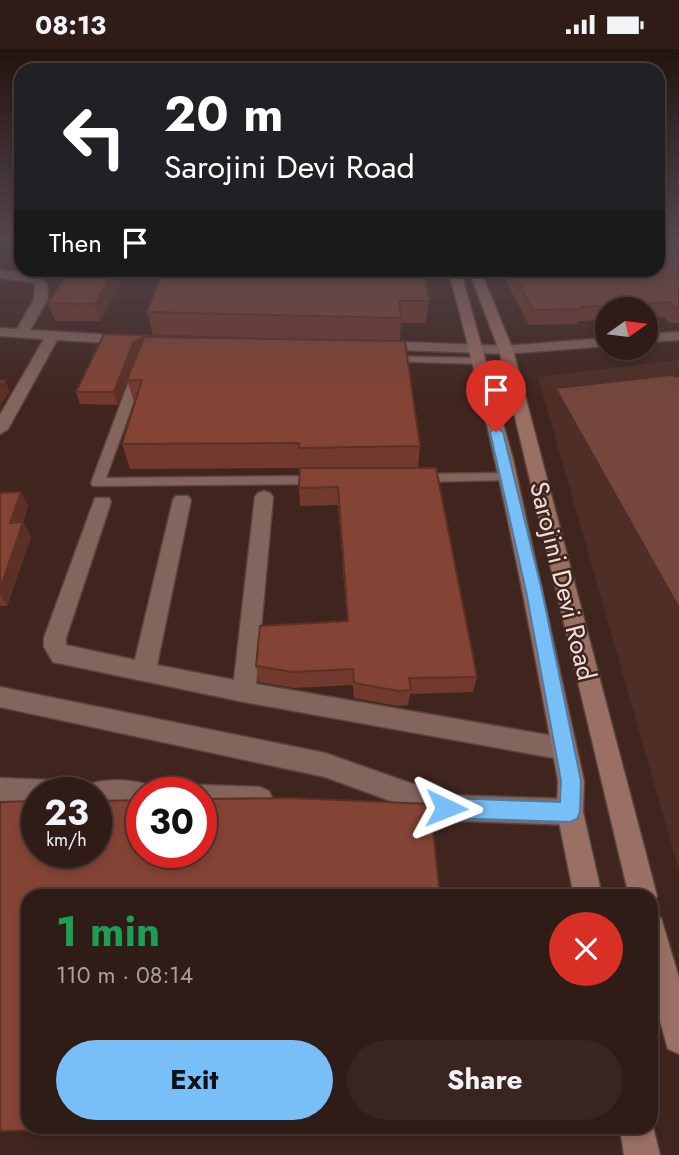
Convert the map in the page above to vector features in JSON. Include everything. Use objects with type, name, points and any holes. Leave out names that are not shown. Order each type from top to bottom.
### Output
[{"type":"main road","name":"Sarojini Devi Road","points":[[461,293],[478,354],[534,591],[571,781],[570,812],[586,889]]},
{"type":"main road","name":"Sarojini Devi Road","points":[[483,293],[506,350],[641,889]]},
{"type":"main road","points":[[658,956],[679,1038]]},
{"type":"main road","points":[[638,1134],[642,1155]]},
{"type":"street","points":[[21,333],[41,299],[41,293]]},
{"type":"street","points":[[0,332],[147,341]]},
{"type":"street","points":[[0,429],[53,335]]},
{"type":"street","points":[[658,337],[679,336]]},
{"type":"street","points":[[367,345],[478,354],[595,343]]},
{"type":"street","points":[[244,692],[264,496]]},
{"type":"street","points":[[144,670],[182,500]]},
{"type":"street","points":[[102,502],[57,632],[55,647],[61,655],[244,692],[565,749]]},
{"type":"street","points":[[0,697],[325,765],[446,808]]},
{"type":"street","points":[[0,790],[21,791]]},
{"type":"street","points":[[217,799],[283,801]]},
{"type":"street","points":[[365,804],[570,812]]},
{"type":"lane","points":[[377,359],[478,354]]},
{"type":"lane","points":[[144,356],[98,483],[329,479]]},
{"type":"lane","points":[[411,478],[507,477]]},
{"type":"shaded area","points":[[679,360],[679,871],[538,377]]},
{"type":"shaded area","points":[[671,376],[679,378],[679,606],[557,389]]},
{"type":"building","points":[[55,293],[101,293],[95,304],[48,303]]},
{"type":"building","points":[[155,293],[428,293],[429,301],[399,301],[401,318],[147,312]]},
{"type":"building","points":[[524,293],[679,293],[679,308],[675,308],[670,302],[658,303],[658,297],[595,297],[595,306],[581,307],[582,309],[533,310]]},
{"type":"building","points":[[104,334],[285,339],[144,337],[133,343],[114,392],[76,392]]},
{"type":"building","points":[[144,337],[405,341],[420,446],[299,448],[299,443],[122,444],[142,380],[127,380]]},
{"type":"building","points":[[300,468],[436,468],[477,677],[409,678],[411,690],[399,691],[354,683],[353,669],[292,672],[256,666],[260,626],[348,621],[338,487],[299,488]]},
{"type":"building","points":[[21,492],[10,523],[23,522],[0,589],[0,493]]},
{"type":"building","points":[[289,798],[430,804],[439,889],[21,889],[21,1131],[0,1131],[0,802],[21,801],[21,868],[112,868],[112,801],[126,800],[126,868],[217,868],[217,799]]},
{"type":"route","points":[[446,808],[570,812],[571,781],[565,749],[534,591],[496,432]]}]
